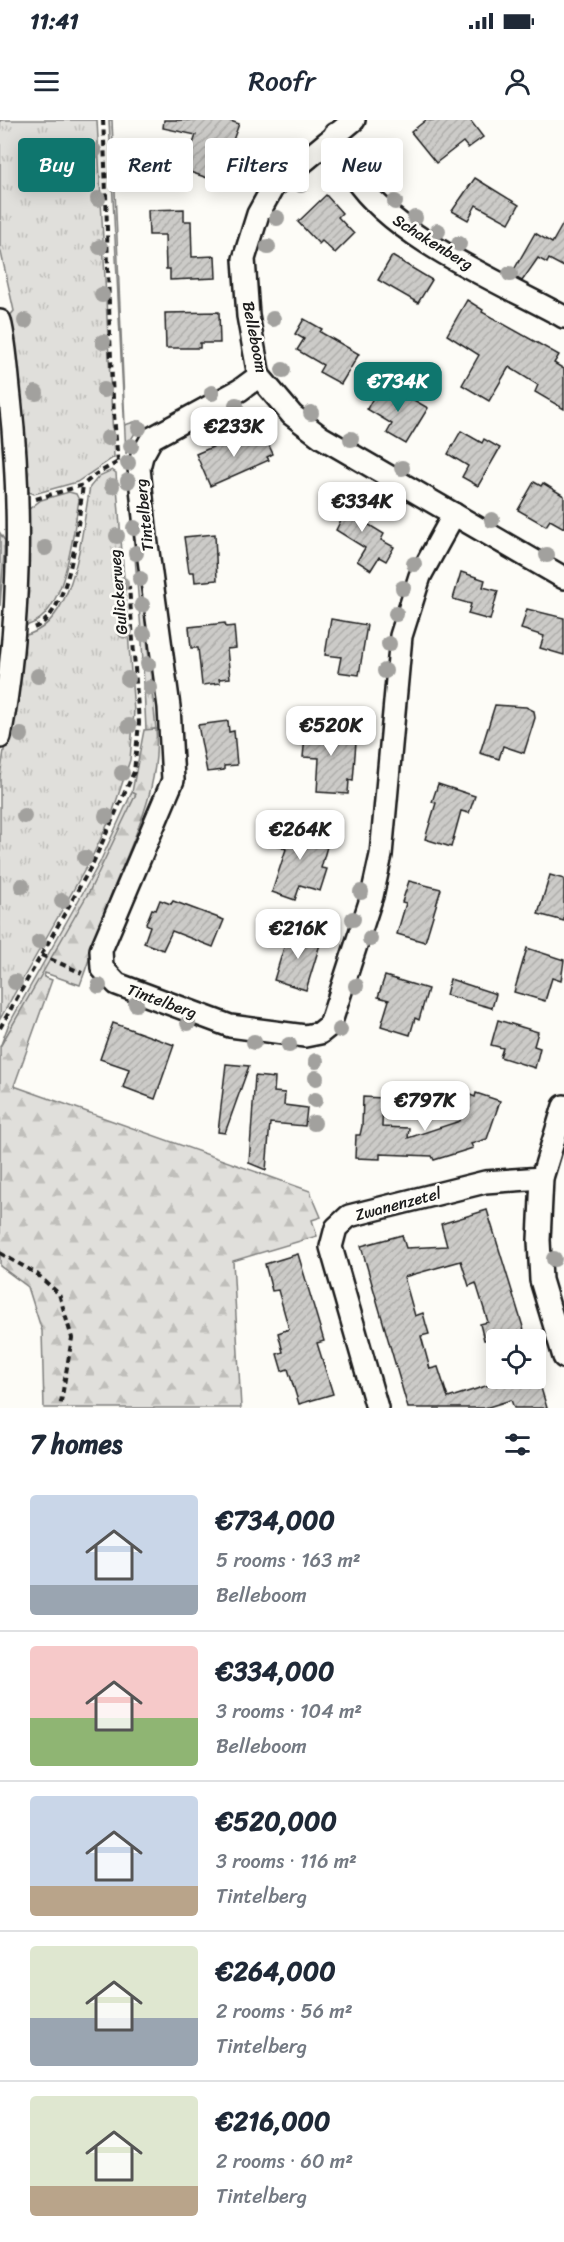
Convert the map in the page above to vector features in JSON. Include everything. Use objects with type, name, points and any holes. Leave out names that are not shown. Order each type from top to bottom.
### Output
[{"type":"street","name":"Belleboom","points":[[354,120],[273,187],[258,214],[244,259],[248,316],[259,376],[292,415],[321,437],[564,578]]},
{"type":"street","name":"Schakenberg","points":[[335,134],[354,177],[389,216],[430,244],[564,317]]},
{"type":"street","points":[[0,321],[14,436],[7,631],[0,737]]},
{"type":"street","name":"Tintelberg","points":[[259,376],[240,390],[152,438],[142,456],[140,468],[146,537],[169,707],[173,780],[101,950],[104,972],[121,986],[230,1026],[305,1036],[320,1034],[330,1025],[365,917],[381,855],[400,636],[420,576],[454,514]]},
{"type":"street","points":[[564,1106],[542,1178],[538,1240],[542,1280],[564,1357]]},
{"type":"street","name":"Zwanenzetel","points":[[377,1408],[331,1247],[336,1228],[349,1216],[485,1182],[542,1178]]},
{"type":"path","points":[[103,120],[110,260],[111,393],[119,474]]},
{"type":"path","points":[[11,513],[83,485],[96,474],[118,462]]},
{"type":"path","points":[[7,631],[24,632],[42,625],[58,606],[69,571],[83,485]]},
{"type":"path","name":"Gulickerweg","points":[[0,1029],[92,865],[134,772],[139,723],[129,580]]},
{"type":"path","points":[[42,955],[89,976],[104,972]]},
{"type":"path","points":[[0,1253],[37,1274],[59,1294],[72,1338],[60,1408]]},
{"type":"green space","points":[[0,120],[97,120],[114,457],[77,482],[34,494],[27,491],[18,377],[5,321],[14,311],[0,248]]},
{"type":"green space","points":[[109,120],[112,120],[113,138],[110,138]]},
{"type":"green space","points":[[113,192],[115,192],[125,425],[137,421],[139,427],[128,444],[126,454]]},
{"type":"green space","points":[[129,460],[156,729],[146,730],[142,642],[127,461]]},
{"type":"green space","points":[[112,470],[116,473],[134,712],[130,760],[111,817],[92,857],[0,1019],[0,776],[22,636],[40,629],[55,615],[65,597],[79,551],[90,487],[99,476]]},
{"type":"green space","points":[[69,492],[76,494],[79,500],[65,574],[49,609],[38,621],[23,626],[28,510],[41,500]]},
{"type":"green space","points":[[0,533],[5,541],[0,606]]},
{"type":"green space","points":[[156,729],[154,773],[143,815],[106,908],[80,985],[45,973],[44,977],[52,980],[14,1086],[310,1191],[321,1217],[312,1220],[317,1236],[233,1261],[241,1408],[44,1408],[42,1331],[28,1287],[0,1266],[0,1047],[90,890],[136,794],[132,792],[144,730]]},
{"type":"green space","points":[[132,792],[136,794],[106,859],[0,1047],[8,1026],[100,862]]},
{"type":"building","points":[[164,120],[228,120],[239,124],[234,138],[205,138],[205,177],[193,173],[193,144],[196,135],[163,128]]},
{"type":"building","points":[[426,120],[470,120],[483,137],[468,148],[463,142],[436,163],[411,132]]},
{"type":"building","points":[[475,178],[519,205],[509,223],[476,205],[468,220],[452,211]]},
{"type":"building","points":[[326,195],[342,213],[338,217],[354,234],[335,253],[322,241],[319,244],[298,222]]},
{"type":"building","points":[[184,209],[184,221],[191,221],[192,257],[215,256],[216,278],[170,280],[170,269],[166,269],[165,235],[149,235],[148,210]]},
{"type":"building","points":[[564,222],[564,267],[549,259],[547,263],[538,258],[522,281],[511,275],[535,233],[552,243]]},
{"type":"building","points":[[392,256],[432,280],[418,303],[378,280]]},
{"type":"building","points":[[467,300],[483,310],[482,312],[559,355],[554,363],[564,369],[564,409],[535,392],[538,385],[509,367],[489,401],[462,385],[479,355],[447,335]]},
{"type":"building","points":[[219,312],[220,343],[200,343],[200,348],[166,348],[165,313]]},
{"type":"building","points":[[304,319],[322,329],[320,332],[359,354],[341,384],[319,372],[323,365],[297,350],[304,339],[295,334]]},
{"type":"building","points":[[380,385],[402,398],[405,395],[428,408],[406,444],[387,433],[392,424],[367,409]]},
{"type":"building","points":[[461,431],[482,443],[484,439],[500,448],[478,486],[462,477],[468,466],[448,454]]},
{"type":"building","points":[[263,433],[273,454],[267,457],[269,460],[210,486],[196,454],[240,435],[243,442]]},
{"type":"building","points":[[534,482],[541,486],[543,483],[564,496],[564,528],[550,520],[546,526],[518,510]]},
{"type":"building","points":[[355,498],[369,507],[361,520],[384,534],[381,540],[394,547],[386,561],[379,557],[371,570],[357,561],[365,548],[336,530],[341,520],[334,516],[344,500],[351,504]]},
{"type":"building","points":[[215,534],[217,580],[195,582],[194,572],[189,572],[184,537]]},
{"type":"building","points":[[461,572],[485,580],[483,587],[498,591],[490,620],[468,614],[471,604],[453,599]]},
{"type":"building","points":[[527,609],[564,618],[564,655],[540,648],[544,636],[521,629]]},
{"type":"building","points":[[331,619],[367,625],[359,675],[338,672],[341,657],[325,655]]},
{"type":"building","points":[[225,623],[226,627],[234,626],[236,648],[227,649],[230,678],[219,679],[220,683],[202,685],[198,648],[191,648],[189,627]]},
{"type":"building","points":[[495,705],[526,707],[534,711],[535,718],[524,753],[503,746],[499,759],[480,753]]},
{"type":"building","points":[[312,720],[339,721],[336,741],[356,742],[353,781],[349,780],[348,794],[317,792],[319,758],[303,757],[305,737],[311,737]]},
{"type":"building","points":[[228,721],[229,732],[234,731],[237,765],[224,766],[224,770],[207,772],[198,725]]},
{"type":"building","points":[[438,784],[475,796],[469,813],[461,811],[451,847],[425,839],[436,803],[432,802]]},
{"type":"building","points":[[303,824],[320,829],[317,839],[328,843],[321,868],[327,869],[320,891],[300,885],[295,900],[272,892],[286,849],[277,845],[283,826],[301,832]]},
{"type":"building","points":[[550,875],[564,879],[564,921],[538,914]]},
{"type":"building","points":[[409,881],[441,889],[425,942],[397,934],[406,903],[402,902]]},
{"type":"building","points":[[160,900],[171,904],[173,901],[224,920],[213,947],[172,931],[163,950],[144,943],[150,926],[146,924],[152,909],[156,910]]},
{"type":"building","points":[[289,931],[321,941],[306,990],[274,980]]},
{"type":"building","points":[[527,948],[564,960],[561,981],[552,978],[545,1001],[514,992]]},
{"type":"building","points":[[385,976],[428,989],[419,1020],[415,1018],[410,1035],[381,1026],[389,1000],[378,997]]},
{"type":"building","points":[[450,979],[496,994],[492,1008],[446,995]]},
{"type":"building","points":[[498,1020],[538,1032],[534,1046],[540,1048],[535,1068],[500,1057],[503,1048],[491,1045]]},
{"type":"building","points":[[113,1023],[174,1045],[155,1099],[123,1087],[129,1069],[100,1059]]},
{"type":"building","points":[[226,1064],[249,1066],[225,1133],[218,1132]]},
{"type":"building","points":[[255,1076],[275,1078],[274,1092],[285,1093],[284,1105],[307,1108],[305,1126],[270,1123],[266,1170],[249,1163]]},
{"type":"building","points":[[476,1093],[500,1101],[487,1139],[471,1144],[473,1148],[434,1160],[432,1156],[380,1154],[380,1159],[355,1158],[356,1135],[360,1135],[362,1126],[363,1097],[383,1098],[382,1127],[409,1128],[408,1138],[460,1121],[468,1094],[475,1097]]},
{"type":"building","points":[[487,1210],[524,1329],[486,1329],[486,1340],[484,1340],[480,1324],[488,1322],[476,1283],[469,1286],[461,1261],[404,1277],[415,1316],[423,1313],[429,1334],[421,1336],[430,1369],[438,1367],[448,1398],[486,1386],[486,1389],[541,1389],[547,1408],[514,1408],[511,1400],[485,1408],[408,1408],[361,1246],[402,1235],[406,1248],[447,1246],[441,1224]]},
{"type":"building","points":[[298,1254],[324,1341],[317,1343],[333,1394],[299,1404],[288,1369],[282,1371],[277,1354],[283,1352],[278,1333],[289,1329],[278,1290],[272,1291],[265,1264]]}]
